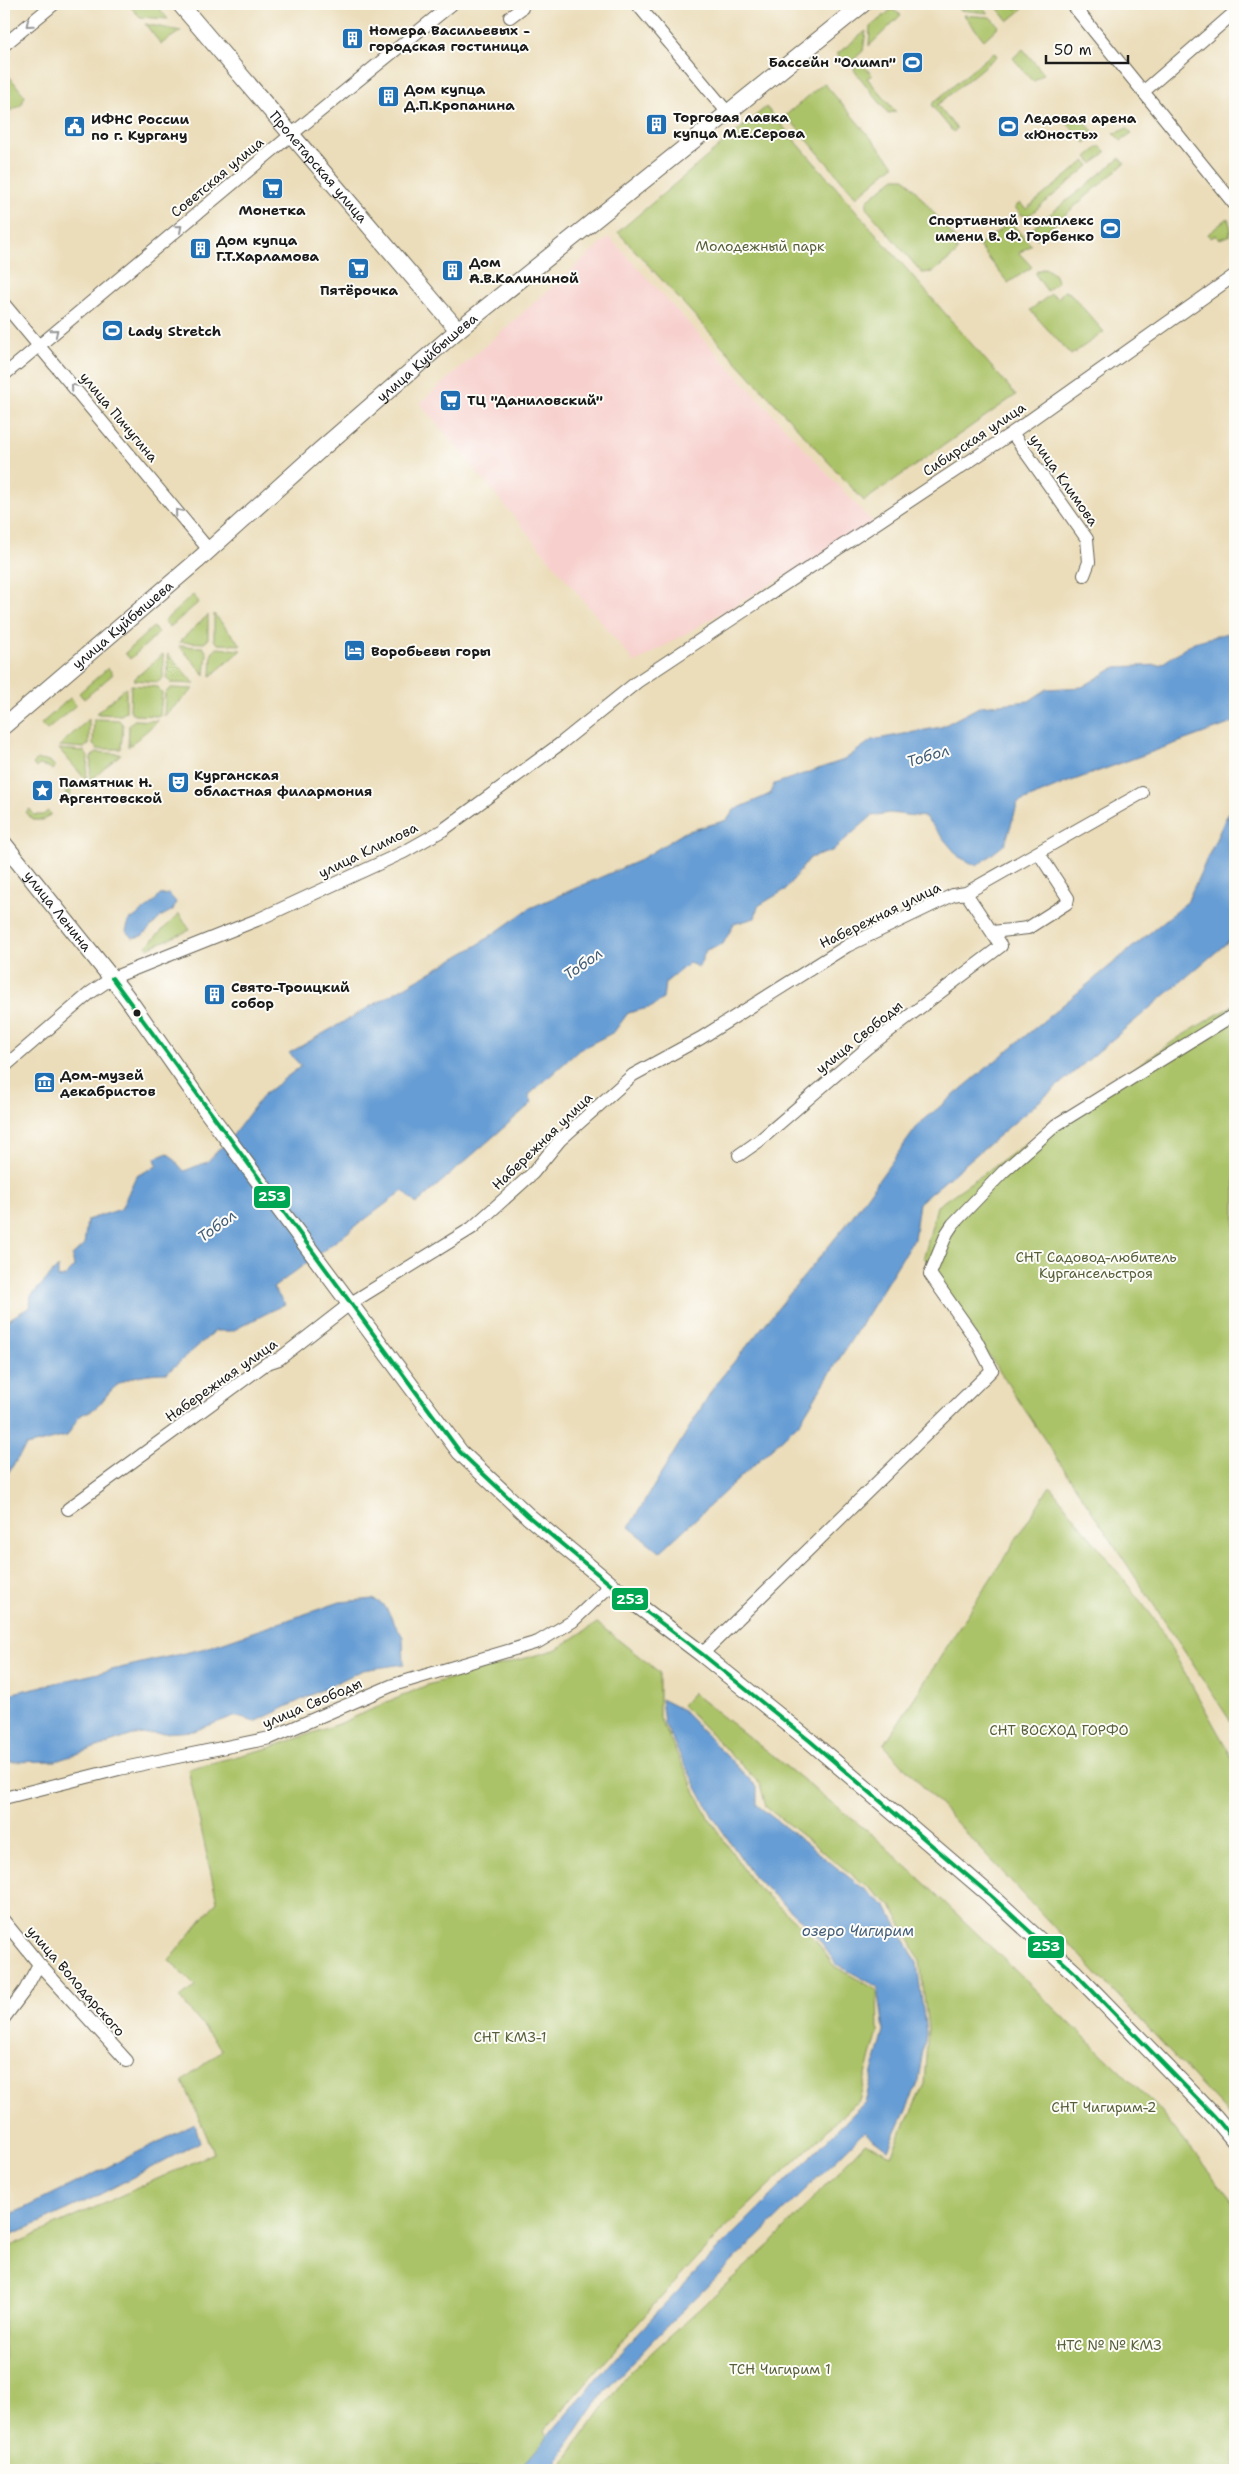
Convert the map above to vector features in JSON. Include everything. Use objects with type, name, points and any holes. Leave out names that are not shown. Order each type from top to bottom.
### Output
[{"type":"main road","name":"Пролетарская улица","points":[[180,4],[458,330]]},
{"type":"main road","name":"улица Куйбышева","points":[[4,726],[209,550],[318,451],[458,330],[863,4]]},
{"type":"main road","name":"улица Ленина","points":[[4,844],[112,978],[206,1110],[460,1452],[528,1516],[610,1584],[702,1654],[917,1831],[1012,1915],[1076,1974],[1215,2117],[1235,2141]]},
{"type":"street","points":[[4,45],[54,4]]},
{"type":"street","name":"Советская улица","points":[[4,375],[292,134],[452,4]]},
{"type":"street","points":[[510,17],[522,8],[519,4]]},
{"type":"street","points":[[637,4],[728,113]]},
{"type":"street","points":[[1072,4],[1235,205]]},
{"type":"street","points":[[1143,92],[1235,12]]},
{"type":"street","name":"Сибирская улица","points":[[726,624],[1012,433],[1235,275]]},
{"type":"street","name":"улица Пичугина","points":[[4,304],[209,550]]},
{"type":"street","name":"улица Климова","points":[[1012,433],[1087,539],[1089,562],[1084,575]]},
{"type":"street","name":"улица Климова","points":[[4,1067],[90,993],[112,978],[257,920],[404,852],[443,830],[560,744],[638,682],[726,624]]},
{"type":"street","name":"Набережная улица","points":[[68,1508],[267,1363],[278,1359],[351,1303],[472,1228],[533,1173],[560,1140],[633,1075],[701,1038],[847,946],[953,895],[966,893],[1142,793]]},
{"type":"street","points":[[966,893],[992,932],[1028,928],[1067,902],[1068,898],[1038,852]]},
{"type":"street","name":"улица Свободы","points":[[739,1155],[867,1048],[1001,946],[992,932]]},
{"type":"street","points":[[702,1654],[992,1370],[976,1338],[930,1274],[947,1233],[953,1224],[1003,1172],[1056,1125],[1235,1014]]},
{"type":"street","name":"улица Свободы","points":[[4,1798],[120,1770],[270,1738],[393,1685],[538,1642],[573,1621],[610,1584]]},
{"type":"street","name":"улица Володарского","points":[[4,1920],[39,1964],[127,2061]]},
{"type":"street","points":[[4,2018],[25,1990],[39,1964]]},
{"type":"shaded area","points":[[609,237],[874,524],[635,663],[420,403]]},
{"type":"green space","points":[[128,4],[155,4],[168,19],[140,17]]},
{"type":"green space","points":[[955,4],[980,4],[988,13],[960,10]]},
{"type":"green space","points":[[994,4],[1011,4],[1016,9],[1024,4],[1025,7],[1008,21]]},
{"type":"green space","points":[[892,9],[901,15],[869,46],[870,27]]},
{"type":"green space","points":[[964,15],[990,17],[999,26],[984,40]]},
{"type":"green space","points":[[145,24],[181,31],[161,44]]},
{"type":"green space","points":[[866,31],[863,51],[852,61],[842,61],[837,54]]},
{"type":"green space","points":[[1023,49],[1044,74],[1033,82],[1013,58]]},
{"type":"green space","points":[[994,52],[997,56],[937,105],[957,129],[953,132],[932,106],[933,103]]},
{"type":"green space","points":[[857,64],[862,64],[872,75],[867,78],[896,112],[888,113],[854,70]]},
{"type":"green space","points":[[4,70],[25,96],[21,105],[10,111],[4,108]]},
{"type":"green space","points":[[824,83],[894,165],[856,197],[786,115]]},
{"type":"green space","name":"Молодежный парк","points":[[766,107],[1016,395],[864,501],[618,232]]},
{"type":"green space","points":[[1079,115],[1096,135],[1085,143],[1067,123],[1075,120]]},
{"type":"green space","points":[[1127,128],[1132,134],[1121,141],[1114,134]]},
{"type":"green space","points":[[1100,146],[1106,152],[1093,164],[1087,157]]},
{"type":"green space","points":[[1120,158],[1125,163],[1037,239],[1033,234],[1034,227]]},
{"type":"green space","points":[[1085,161],[1090,165],[1031,214],[1025,216],[1020,214],[1015,207],[1020,203],[1026,209]]},
{"type":"green space","points":[[895,178],[905,178],[957,241],[957,253],[933,272],[922,273],[867,209],[867,200]]},
{"type":"green space","points":[[1228,218],[1231,229],[1229,236],[1219,239],[1216,235],[1211,238],[1208,234]]},
{"type":"green space","points":[[1012,224],[1031,245],[1019,253],[1032,267],[1008,283],[979,246],[1006,225]]},
{"type":"green space","points":[[1045,268],[1054,274],[1058,282],[1047,291],[1035,274],[1037,271]]},
{"type":"green space","points":[[1064,291],[1070,293],[1104,332],[1071,355],[1030,310],[1051,294],[1058,298]]},
{"type":"green space","points":[[193,595],[199,602],[170,627],[164,621]]},
{"type":"green space","points":[[214,614],[241,645],[218,644],[214,640]]},
{"type":"green space","points":[[208,615],[208,640],[204,643],[179,642]]},
{"type":"green space","points":[[153,627],[159,633],[130,659],[125,653]]},
{"type":"green space","points":[[179,646],[203,647],[207,653],[205,675]]},
{"type":"green space","points":[[217,648],[241,650],[211,676],[212,653]]},
{"type":"green space","points":[[163,654],[163,678],[158,682],[133,680]]},
{"type":"green space","points":[[168,654],[195,684],[171,683],[167,679]]},
{"type":"green space","points":[[108,668],[113,674],[84,699],[79,693]]},
{"type":"green space","points":[[131,685],[158,687],[162,693],[160,716],[134,715],[130,710]]},
{"type":"green space","points":[[126,687],[126,712],[121,715],[96,714]]},
{"type":"green space","points":[[171,688],[194,689],[164,716],[165,693]]},
{"type":"green space","points":[[70,698],[76,705],[47,730],[41,724]]},
{"type":"green space","points":[[89,719],[89,744],[84,748],[59,746]]},
{"type":"green space","points":[[94,719],[119,720],[123,725],[121,749],[97,749],[93,744]]},
{"type":"green space","points":[[134,720],[158,721],[128,747],[129,725]]},
{"type":"green space","points":[[59,749],[84,751],[88,757],[86,780]]},
{"type":"green space","points":[[97,752],[121,754],[90,781],[91,757]]},
{"type":"green space","points":[[37,760],[50,761],[55,767],[52,770],[49,767],[39,765],[36,768],[33,764]]},
{"type":"green space","points":[[66,780],[71,786],[70,797],[66,801],[63,798],[66,796],[66,786],[63,783]]},
{"type":"green space","points":[[30,809],[34,815],[43,815],[48,811],[51,814],[44,820],[33,820],[26,812]]},
{"type":"green space","points":[[179,914],[190,930],[148,948],[146,946]]},
{"type":"green space","name":"СНТ Садовод-любитель Кургансельстроя","points":[[1235,1004],[1235,1728],[924,1257],[937,1206],[1178,1038]]},
{"type":"green space","name":"СНТ ВОСХОД ГОРФО","points":[[1050,1486],[1156,1621],[1235,1763],[1235,2121],[884,1745]]},
{"type":"green space","name":"СНТ КМЗ-1","points":[[597,1623],[659,1672],[659,1717],[708,1817],[753,1883],[815,1939],[834,1966],[877,1990],[878,2031],[859,2100],[720,2233],[544,2431],[560,2467],[627,2375],[770,2244],[865,2143],[891,2155],[924,2084],[928,2029],[920,1961],[892,1906],[766,1807],[760,1784],[682,1705],[693,1693],[875,1837],[937,1895],[1157,2107],[1235,2204],[1235,2470],[4,2470],[4,2249],[214,2153],[183,2081],[222,2050],[180,1998],[195,1986],[169,1960],[217,1901],[188,1769],[269,1748],[339,1724],[427,1685],[555,1650]]},
{"type":"water","name":"Тобол","points":[[1235,631],[1235,722],[1063,784],[1018,803],[1005,844],[977,866],[959,857],[925,817],[889,813],[872,816],[832,851],[810,858],[785,890],[758,906],[755,918],[734,924],[723,944],[706,950],[699,967],[689,963],[665,983],[663,999],[652,1007],[628,1013],[614,1032],[579,1050],[529,1095],[532,1103],[416,1204],[403,1191],[273,1288],[285,1304],[232,1331],[215,1331],[167,1373],[140,1376],[121,1383],[97,1406],[80,1415],[67,1436],[26,1446],[4,1479],[4,1322],[30,1307],[31,1296],[58,1267],[58,1278],[66,1276],[74,1267],[72,1256],[84,1245],[87,1220],[121,1209],[136,1176],[157,1166],[155,1158],[168,1153],[184,1171],[207,1162],[234,1134],[263,1095],[301,1066],[289,1053],[476,946],[530,908],[638,861],[685,832],[727,820],[734,810],[770,794],[774,784],[844,760],[872,740],[941,727],[981,706],[1029,701],[1047,689],[1082,687],[1116,667],[1160,665],[1194,642]]},
{"type":"water","points":[[1235,798],[1235,936],[919,1203],[914,1239],[800,1422],[660,1552],[629,1527],[715,1385],[846,1225],[919,1124],[1187,902]]},
{"type":"water","points":[[169,894],[176,902],[173,910],[162,916],[142,936],[132,938],[126,931],[129,921],[151,905],[160,895]]},
{"type":"water","points":[[373,1599],[384,1605],[403,1637],[404,1664],[363,1670],[255,1722],[234,1716],[194,1731],[133,1735],[56,1761],[4,1762],[4,1695],[206,1648],[340,1602]]},
{"type":"water","name":"озеро Чигирим","points":[[661,1699],[681,1709],[757,1787],[757,1805],[887,1907],[917,1963],[926,2033],[917,2086],[888,2150],[864,2132],[672,2321],[603,2393],[551,2470],[519,2470],[618,2354],[719,2248],[865,2102],[884,2031],[878,1987],[836,1964],[814,1932],[754,1877],[713,1817],[664,1723]]},
{"type":"water","points":[[195,2124],[200,2142],[95,2197],[4,2239],[4,2218]]},
{"type":"transit line","name":"253","points":[[112,978],[460,1452],[528,1516],[611,1585],[702,1654],[810,1741],[990,1895],[1076,1974],[1215,2117],[1235,2141]]},
{"type":"place","name":"Номера Васильевых - городская гостиница","points":[[353,38]]},
{"type":"place","name":"Бассейн \"Олимп\"","points":[[912,62]]},
{"type":"place","name":"Дом купца Д.П.Кропанина","points":[[388,97]]},
{"type":"place","name":"Торговая лавка купца М.Е.Серова","points":[[657,125]]},
{"type":"place","name":"Ледовая арена «Юность»","points":[[1008,126]]},
{"type":"place","name":"ИФНС России по г. Кургану","points":[[75,127]]},
{"type":"place","name":"Монетка","points":[[272,188]]},
{"type":"place","name":"Спортивный комплекс имени В. Ф. Горбенко","points":[[1110,228]]},
{"type":"place","name":"Дом купца Г.Т.Харламова","points":[[200,248]]},
{"type":"place","name":"Пятёрочка","points":[[359,268]]},
{"type":"place","name":"Дом А.В.Калининой","points":[[453,270]]},
{"type":"place","name":"Lady Stretch","points":[[112,331]]},
{"type":"place","name":"ТЦ \"Даниловский\"","points":[[451,400]]},
{"type":"place","name":"Воробьевы горы","points":[[355,651]]},
{"type":"place","name":"Курганская областная филармония","points":[[178,783]]},
{"type":"place","name":"Памятник Н. Аргентовской","points":[[43,790]]},
{"type":"place","name":"Свято-Троицкий собор","points":[[215,995]]},
{"type":"place","name":"Дом-музей декабристов","points":[[44,1083]]},
{"type":"park label","name":"СНТ Чигирим-2","points":[[1104,2107]]},
{"type":"park label","name":"НТС № № КМЗ","points":[[1109,2345]]},
{"type":"park label","name":"ТСН Чигирим 1","points":[[780,2369]]}]
